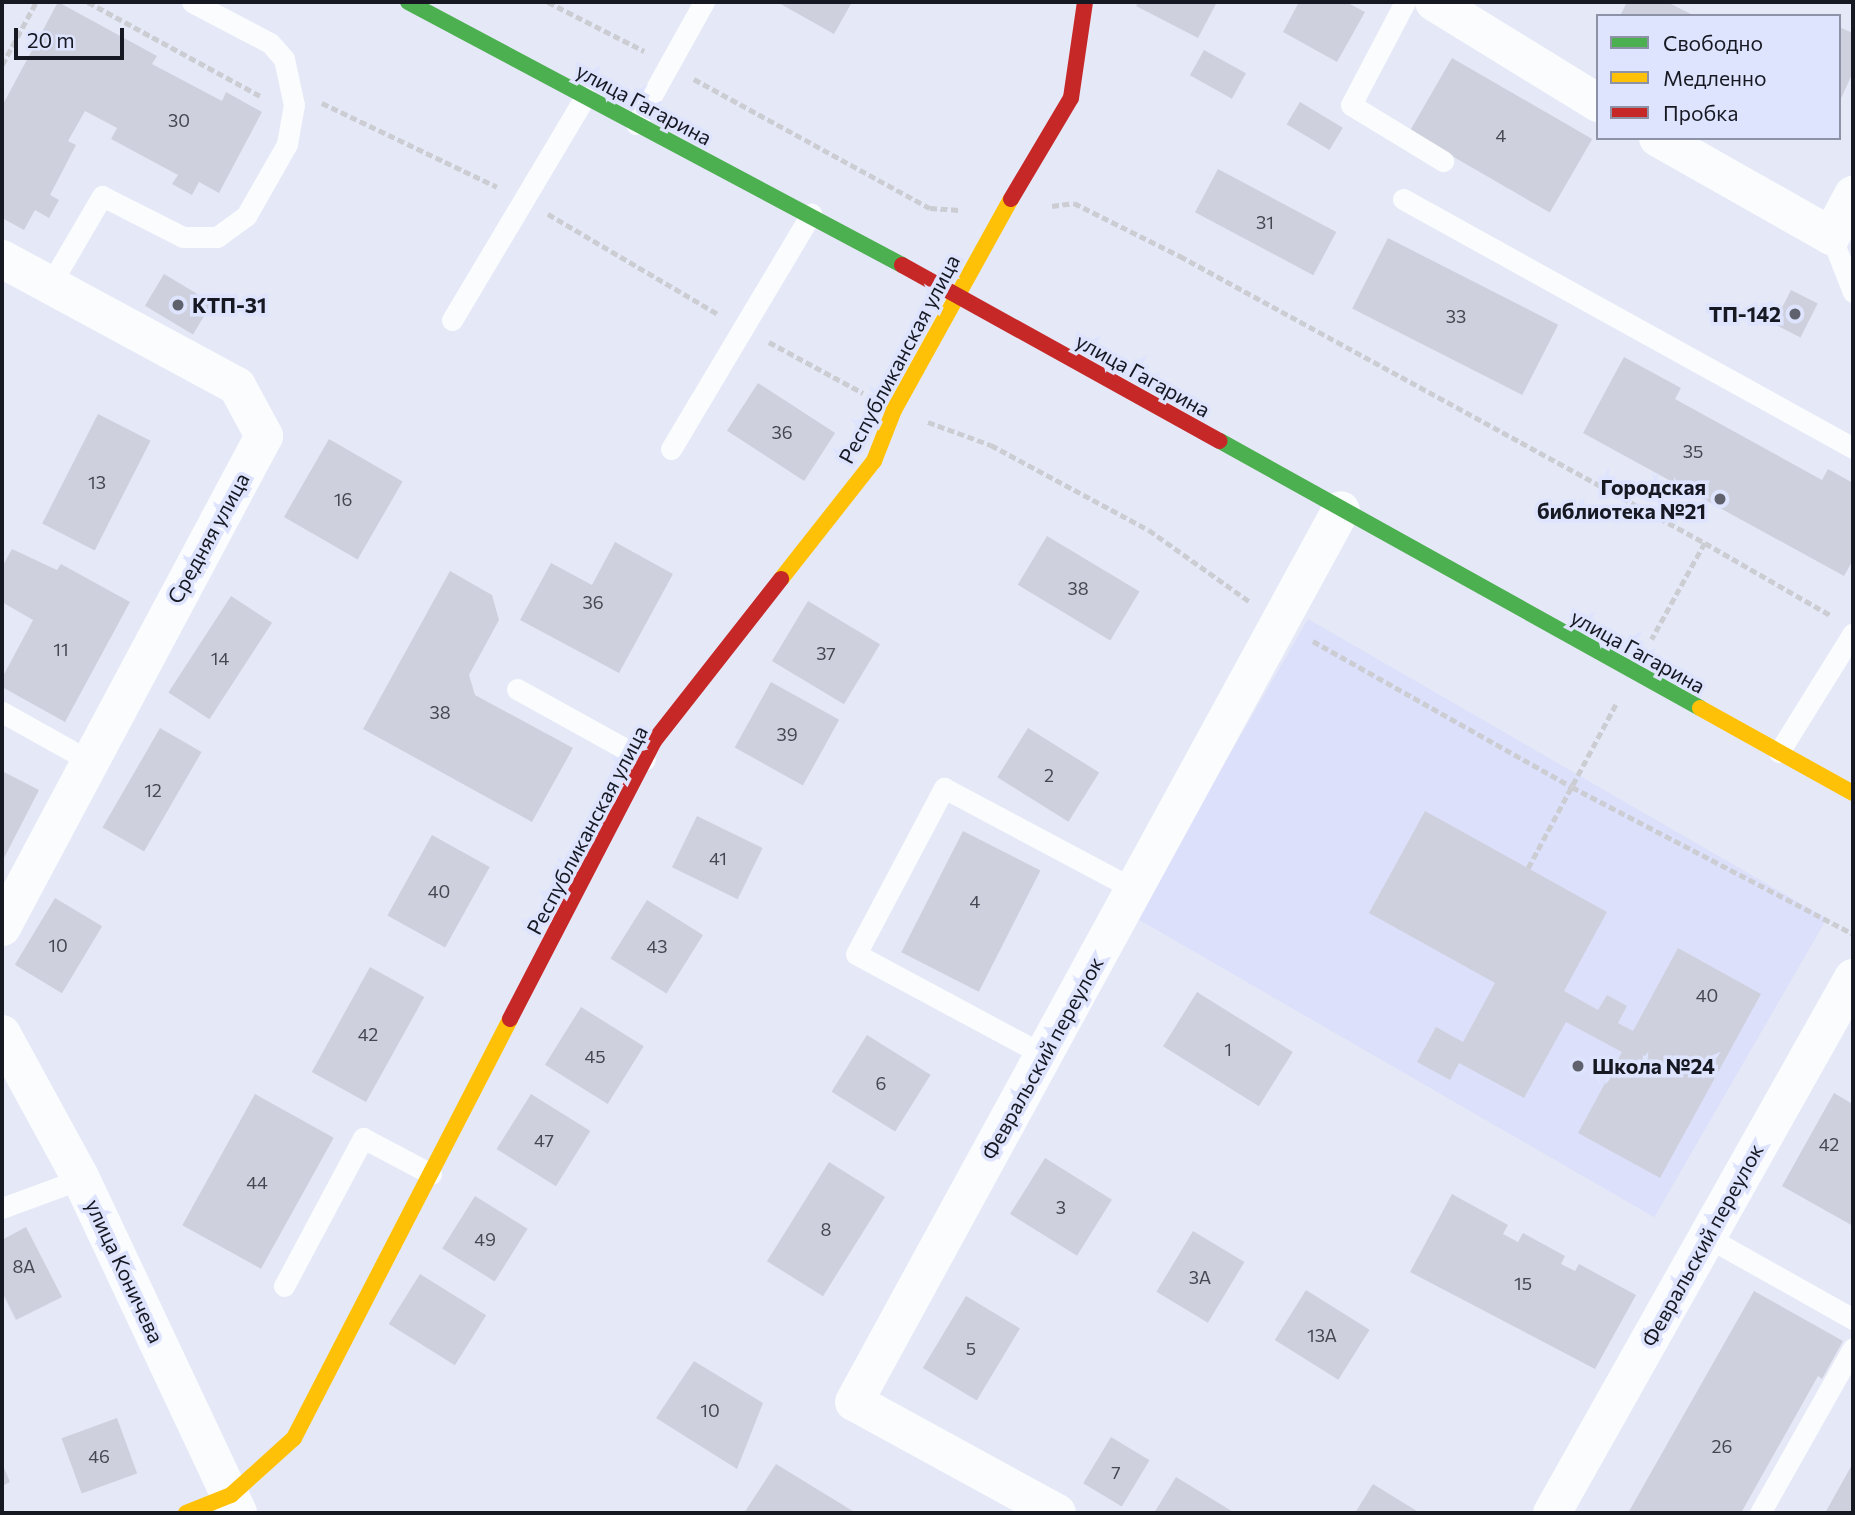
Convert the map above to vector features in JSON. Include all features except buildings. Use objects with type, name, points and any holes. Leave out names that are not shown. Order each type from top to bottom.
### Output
[{"type":"street","name":"улица Гагарина","points":[[408,2],[434,8],[585,97],[811,214],[1853,793]]},
{"type":"street","name":"Республиканская улица","points":[[186,1513],[235,1504],[294,1438],[654,741],[874,461],[894,410],[955,294],[1071,98],[1085,2]]},
{"type":"street","points":[[1434,2],[1596,102]]},
{"type":"street","points":[[1662,140],[1831,236],[1853,195]]},
{"type":"street","name":"Средняя улица","points":[[2,259],[237,386],[264,436],[88,760],[2,927]]},
{"type":"street","name":"Февральский переулок","points":[[1057,1513],[854,1402],[1341,510]]},
{"type":"street","name":"Февральский переулок","points":[[1552,1513],[1853,978]]},
{"type":"street","name":"улица Коничева","points":[[2,1034],[81,1179],[235,1504]]},
{"type":"street","points":[[235,1504],[265,1513]]},
{"type":"lane","points":[[50,285],[102,197],[193,240],[230,231],[246,216],[287,144],[294,105],[284,59],[270,43],[192,2]]},
{"type":"lane","points":[[636,124],[704,2]]},
{"type":"lane","points":[[1405,2],[1351,106],[1443,161]]},
{"type":"lane","points":[[452,320],[585,97]]},
{"type":"lane","points":[[1403,199],[1853,448]]},
{"type":"lane","points":[[671,449],[811,214]]},
{"type":"lane","points":[[1831,236],[1853,292]]},
{"type":"lane","points":[[1779,752],[1848,627]]},
{"type":"lane","points":[[517,689],[645,760]]},
{"type":"lane","points":[[2,712],[88,760]]},
{"type":"lane","points":[[1044,1055],[856,954],[944,788],[1134,889]]},
{"type":"lane","points":[[284,1286],[363,1138],[431,1174]]},
{"type":"lane","points":[[2,1208],[81,1179]]},
{"type":"lane","points":[[1707,1237],[1853,1320]]},
{"type":"lane","points":[[1760,1513],[1853,1348]]},
{"type":"path","points":[[2,65],[36,2]]},
{"type":"path","points":[[88,2],[261,97],[294,105]]},
{"type":"path","points":[[548,2],[930,208],[1003,213],[1074,203],[1180,256],[1705,543],[1848,627]]},
{"type":"path","points":[[327,103],[524,201],[743,328],[894,410],[991,445],[1149,530],[1280,623],[1572,788],[1853,934]]},
{"type":"path","points":[[1528,868],[1705,543]]},
{"type":"shaded area","name":"Школа №24","points":[[1308,619],[1827,919],[1654,1217],[1136,918]]},
{"type":"traffic: fast","points":[[408,2],[902,265]]},
{"type":"traffic: fast","points":[[1220,441],[1700,708]]},
{"type":"traffic: slow","points":[[781,579],[874,461],[894,410],[1011,199]]},
{"type":"traffic: slow","points":[[1700,708],[1853,793]]},
{"type":"traffic: slow","points":[[186,1513],[231,1495],[294,1438],[510,1019]]},
{"type":"traffic: jam","points":[[1011,199],[1071,98],[1085,2]]},
{"type":"traffic: jam","points":[[902,265],[1220,441]]},
{"type":"traffic: jam","points":[[510,1019],[654,741],[781,579]]},
{"type":"place","name":"КТП-31","points":[[178,305]]},
{"type":"place","name":"ТП-142","points":[[1795,314]]},
{"type":"place","name":"Городская библиотека №21","points":[[1720,499]]},
{"type":"place","name":"Школа №24","points":[[1578,1066]]}]
